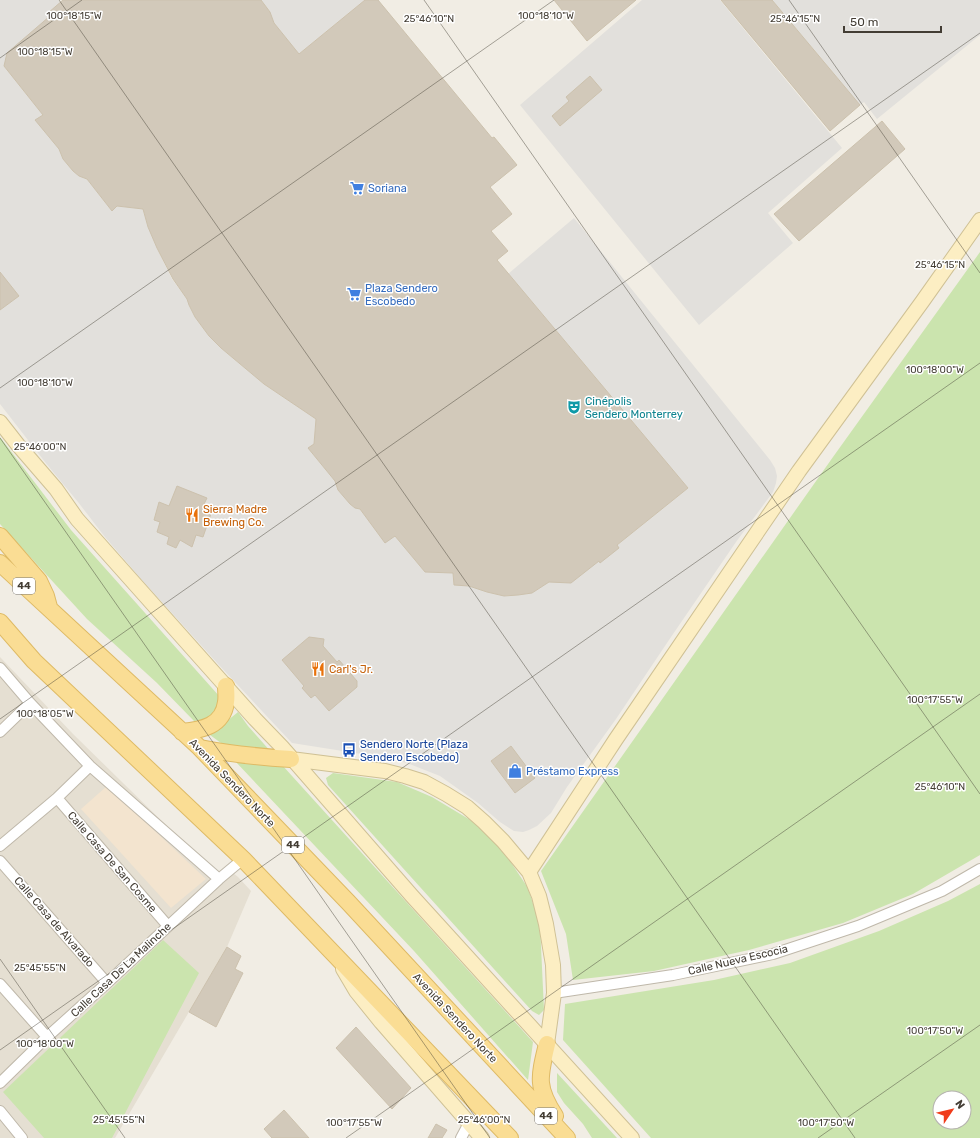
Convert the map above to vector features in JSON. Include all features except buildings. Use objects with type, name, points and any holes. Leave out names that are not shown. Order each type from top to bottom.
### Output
[{"type":"main road","points":[[0,536],[39,582],[46,596],[49,609]]},
{"type":"main road","name":"Avenida Sendero Norte","points":[[0,563],[200,748],[348,902],[567,1138]]},
{"type":"main road","points":[[2,628],[34,661],[243,859],[510,1138]]},
{"type":"main road","points":[[182,732],[199,730],[212,725],[220,718],[226,703],[226,686]]},
{"type":"main road","points":[[200,748],[254,757],[291,759]]},
{"type":"main road","points":[[547,1044],[541,1070],[540,1081],[542,1091],[554,1116],[572,1138]]},
{"type":"street","points":[[529,872],[625,726],[799,471],[980,220]]},
{"type":"street","points":[[0,422],[56,489],[77,519],[412,896],[632,1138]]},
{"type":"street","points":[[0,668],[30,703],[90,766],[219,879]]},
{"type":"street","points":[[0,732],[30,703]]},
{"type":"street","points":[[291,759],[386,771],[424,782],[467,807],[503,841],[529,872],[546,924],[553,965],[554,993],[547,1044]]},
{"type":"street","points":[[0,846],[57,798],[90,766]]},
{"type":"street","name":"Calle Casa De San Cosme","points":[[57,798],[168,926]]},
{"type":"street","name":"Calle Casa De La Malinche","points":[[0,1083],[47,1037],[219,879],[243,859]]},
{"type":"street","name":"Calle Casa de Alvarado","points":[[0,861],[107,983]]},
{"type":"street","name":"Calle Nueva Escocia","points":[[554,993],[666,976],[773,954],[858,926],[942,891],[980,869]]},
{"type":"street","points":[[333,953],[356,991],[482,1138]]},
{"type":"street","points":[[0,984],[47,1037]]},
{"type":"street","points":[[0,1111],[22,1138]]},
{"type":"street","points":[[461,1138],[469,1124]]},
{"type":"shaded area","points":[[0,0],[58,0],[60,3],[50,16],[4,66],[43,115],[36,120],[59,149],[63,159],[73,171],[79,176],[87,179],[112,211],[117,206],[143,209],[148,227],[172,279],[187,299],[195,317],[209,336],[264,384],[316,419],[314,444],[309,449],[335,481],[338,490],[355,508],[360,509],[385,542],[395,536],[425,572],[453,573],[454,585],[469,586],[504,596],[532,593],[549,582],[599,561],[600,562],[619,548],[617,545],[688,488],[508,274],[574,218],[770,460],[775,468],[777,476],[773,492],[736,542],[616,719],[567,787],[551,813],[537,826],[523,832],[514,831],[440,776],[407,763],[387,758],[292,743],[141,579],[105,537],[0,404]]},
{"type":"shaded area","points":[[261,0],[365,0],[299,54],[274,23],[270,12]]},
{"type":"shaded area","points":[[642,0],[720,0],[842,148],[768,213],[793,243],[699,325],[520,105]]},
{"type":"shaded area","points":[[772,0],[980,0],[980,35],[877,119],[864,102],[860,105]]},
{"type":"shaded area","points":[[0,657],[73,734],[224,882],[233,873],[251,891],[227,947],[115,1138],[0,1138]]},
{"type":"shaded area","points":[[107,786],[206,879],[171,908],[81,809]]},
{"type":"green space","points":[[980,252],[980,855],[913,894],[843,923],[749,950],[654,971],[573,980],[566,934],[541,871],[833,457]]},
{"type":"green space","points":[[0,437],[71,530],[220,697],[217,711],[207,720],[194,721],[157,683],[87,619],[0,524]]},
{"type":"green space","points":[[238,712],[248,726],[272,753],[238,750],[221,743],[210,735]]},
{"type":"green space","points":[[235,761],[283,766],[533,1042],[528,1080],[414,951]]},
{"type":"green space","points":[[333,773],[397,782],[432,797],[472,821],[502,849],[528,888],[540,925],[544,1010],[539,1015],[532,1011],[328,785],[326,778]]},
{"type":"green space","points":[[980,884],[980,1138],[651,1138],[563,1040],[565,1004],[714,980],[790,963],[879,931],[948,901]]},
{"type":"green space","points":[[163,940],[199,973],[112,1138],[44,1138],[3,1092]]},
{"type":"green space","points":[[557,1073],[617,1138],[592,1138],[583,1124],[564,1103],[557,1092]]},
{"type":"place","name":"Soriana","points":[[357,188]]},
{"type":"place","name":"Plaza Sendero Escobedo","points":[[354,294]]},
{"type":"place","name":"Cinépolis Sendero Monterrey","points":[[574,407]]},
{"type":"place","name":"Sierra Madre Brewing Co.","points":[[192,515]]},
{"type":"place","name":"Carl's Jr.","points":[[318,669]]},
{"type":"place","name":"Sendero Norte (Plaza Sendero Escobedo)","points":[[349,750]]},
{"type":"place","name":"Préstamo Express","points":[[515,771]]}]
